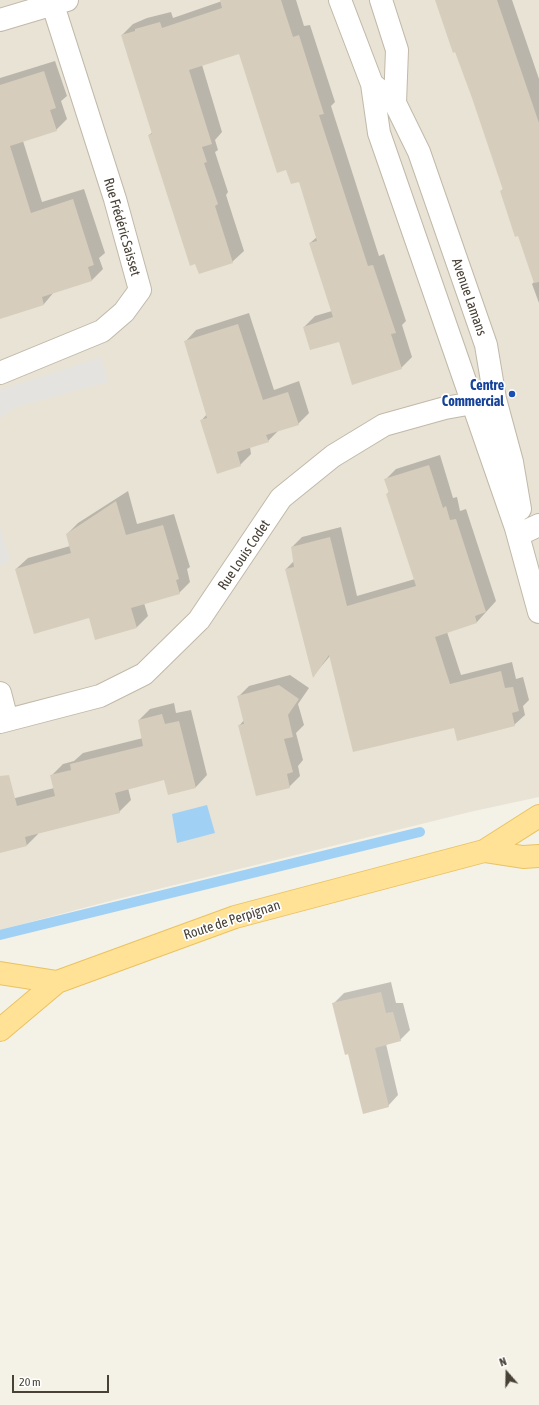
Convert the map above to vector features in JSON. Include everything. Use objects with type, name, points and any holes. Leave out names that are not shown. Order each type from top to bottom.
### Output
[{"type":"main road","name":"Route de Perpignan","points":[[0,1030],[57,982],[235,917],[484,851],[539,816]]},
{"type":"main road","name":"Route de Perpignan","points":[[484,851],[523,857],[539,856]]},
{"type":"main road","points":[[0,973],[57,982]]},
{"type":"street","name":"Avenue Lamans","points":[[340,0],[372,84],[379,133],[517,531],[534,573],[539,612]]},
{"type":"street","points":[[381,0],[397,50],[395,103]]},
{"type":"street","points":[[0,20],[60,2]]},
{"type":"street","name":"Rue Frédéric Saisset","points":[[0,373],[102,331],[124,312],[140,290],[60,2]]},
{"type":"street","name":"Avenue Lamans","points":[[372,84],[395,103],[419,152],[486,345],[495,399],[512,462],[520,509],[517,531]]},
{"type":"street","name":"Rue Louis Codet","points":[[4,721],[100,696],[144,674],[199,620],[281,498],[333,456],[384,425],[472,402],[495,399]]},
{"type":"street","points":[[517,531],[539,525]]},
{"type":"street","points":[[0,693],[4,721]]},
{"type":"shaded area","points":[[0,0],[539,0],[539,797],[474,811],[114,900],[0,930]]},
{"type":"shaded area","points":[[101,357],[108,382],[16,407],[0,418],[0,390]]},
{"type":"shaded area","points":[[0,527],[10,560],[0,566]]},
{"type":"water","points":[[207,805],[215,833],[177,843],[172,814]]},
{"type":"building","points":[[220,0],[281,0],[293,37],[299,35],[324,114],[319,115],[368,266],[373,265],[396,333],[391,334],[402,369],[352,385],[339,342],[310,350],[303,327],[333,317],[309,243],[317,241],[299,182],[291,184],[286,170],[277,173],[239,54],[189,70],[212,144],[202,147],[207,162],[204,163],[218,204],[215,206],[233,263],[199,274],[195,264],[190,266],[148,135],[152,134],[121,35],[135,31],[135,29],[160,22],[162,28],[222,8]]},
{"type":"building","points":[[435,0],[497,0],[539,123],[539,282],[534,283],[518,236],[515,237],[500,191],[503,190],[472,98],[455,52],[453,53]]},
{"type":"building","points":[[44,71],[56,108],[50,110],[57,131],[10,146],[31,213],[73,199],[94,265],[88,267],[92,281],[42,297],[44,305],[0,319],[0,85]]},
{"type":"building","points":[[238,324],[263,400],[288,392],[299,425],[266,435],[269,442],[237,452],[241,466],[217,474],[200,420],[207,418],[184,341]]},
{"type":"building","points":[[429,465],[443,508],[446,506],[450,520],[456,519],[486,612],[475,616],[477,623],[435,637],[450,684],[501,671],[505,688],[513,687],[519,711],[512,713],[515,726],[457,741],[454,728],[353,752],[329,655],[313,678],[285,569],[294,567],[291,547],[330,537],[347,606],[416,586],[386,494],[389,493],[384,479]]},
{"type":"building","points":[[116,501],[126,535],[163,525],[179,579],[176,580],[180,594],[131,608],[137,628],[95,640],[89,618],[34,634],[15,569],[71,553],[66,534]]},
{"type":"building","points":[[279,685],[299,699],[288,715],[293,737],[284,739],[293,772],[287,774],[290,788],[256,796],[238,725],[244,724],[237,696]]},
{"type":"building","points":[[162,714],[165,724],[179,721],[196,788],[168,795],[164,780],[115,793],[120,813],[25,837],[27,846],[0,853],[0,776],[9,775],[17,806],[55,796],[50,775],[71,770],[70,764],[143,746],[138,720]]},
{"type":"building","points":[[381,992],[386,1013],[393,1012],[401,1041],[375,1048],[389,1107],[363,1114],[348,1054],[345,1055],[332,1003]]},
{"type":"waterway","points":[[0,935],[420,832]]},
{"type":"place","name":"Centre Commercial","points":[[512,394]]}]
